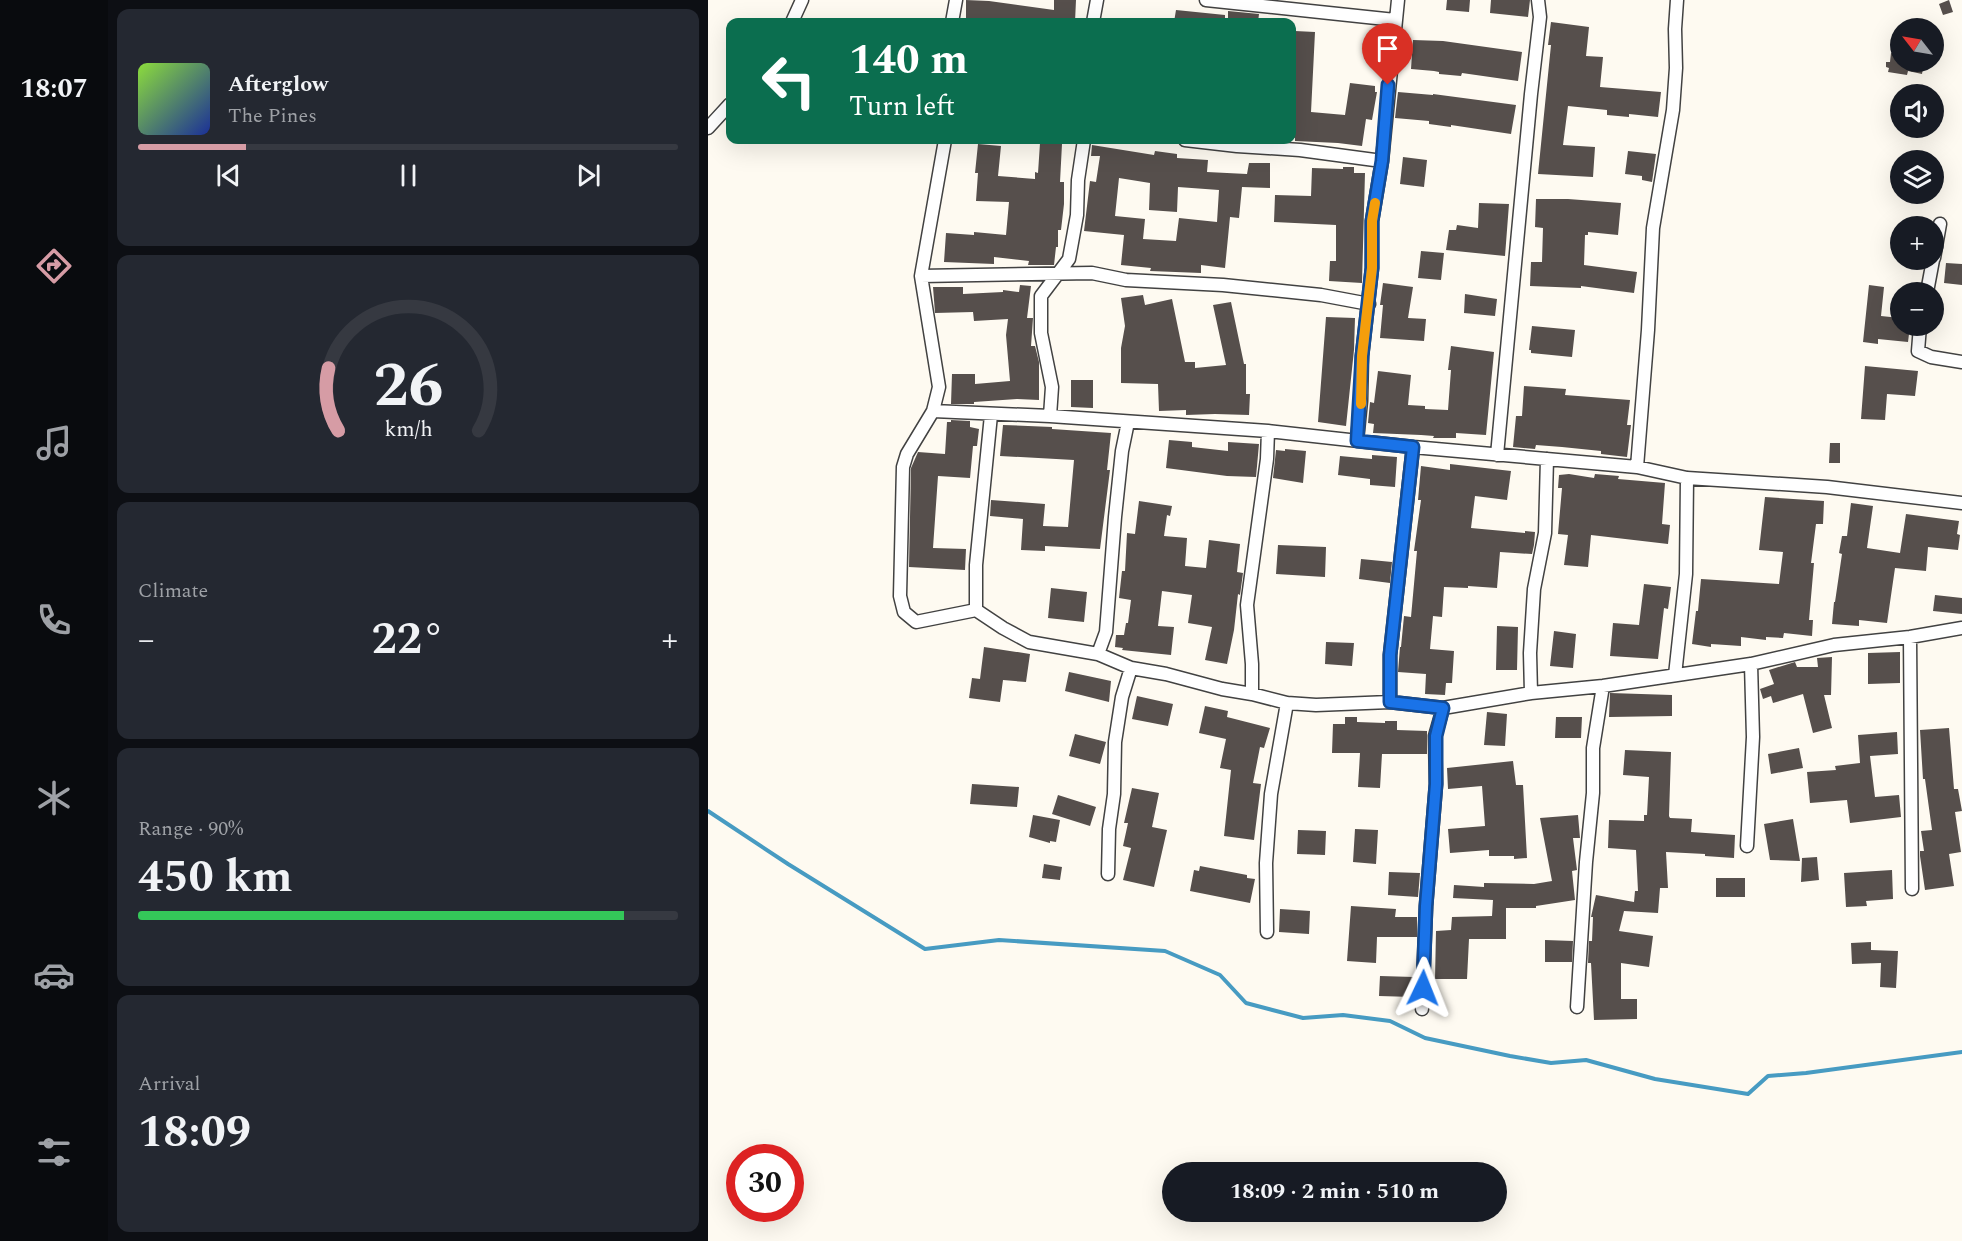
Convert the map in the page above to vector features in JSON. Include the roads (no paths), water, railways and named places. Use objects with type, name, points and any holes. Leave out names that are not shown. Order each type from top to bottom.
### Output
[{"type":"street","points":[[794,18],[802,0]]},
{"type":"street","points":[[953,18],[956,0]]},
{"type":"street","points":[[1095,18],[1097,0]]},
{"type":"street","points":[[1206,0],[1395,20]]},
{"type":"street","points":[[1357,441],[1362,356],[1372,268],[1372,221],[1382,161],[1398,0]]},
{"type":"street","points":[[1497,454],[1540,17],[1538,0]]},
{"type":"street","points":[[1637,467],[1648,330],[1653,228],[1673,110],[1677,0]]},
{"type":"street","points":[[708,128],[726,108]]},
{"type":"street","points":[[944,144],[921,276],[939,387],[933,411],[907,454],[903,467],[900,596],[904,612],[916,622],[976,610],[1029,642],[1098,654],[1131,668],[1166,674],[1222,689],[1287,702],[1316,705],[1390,702],[1443,708],[1531,693],[1603,686],[1751,664],[1834,645],[1910,637],[1962,628]]},
{"type":"street","points":[[1050,416],[1052,387],[1041,333],[1041,296],[1056,273],[1069,259],[1077,215],[1078,180],[1083,144]]},
{"type":"street","points":[[1220,144],[1300,150],[1382,161]]},
{"type":"street","points":[[921,276],[1092,273],[1126,280],[1223,285],[1321,295],[1369,304]]},
{"type":"street","points":[[1919,336],[1918,351],[1931,357],[1962,362]]},
{"type":"street","points":[[933,411],[1050,416],[1268,431],[1413,447],[1637,467],[1687,478],[1827,487],[1962,503]]},
{"type":"street","points":[[976,610],[976,565],[991,415]]},
{"type":"street","points":[[1098,654],[1106,632],[1122,452],[1128,422]]},
{"type":"street","points":[[1252,694],[1247,605],[1267,459],[1268,431]]},
{"type":"street","points":[[1390,702],[1390,655],[1413,447]]},
{"type":"street","points":[[1531,693],[1533,589],[1545,533],[1547,459]]},
{"type":"street","points":[[1675,675],[1686,574],[1687,478]]},
{"type":"street","points":[[1910,637],[1912,889]]},
{"type":"street","points":[[1747,846],[1752,757],[1751,664]]},
{"type":"street","points":[[1108,874],[1109,829],[1114,795],[1115,742],[1122,697],[1131,668]]},
{"type":"street","points":[[1577,1007],[1586,862],[1593,793],[1593,748],[1603,686]]},
{"type":"street","points":[[1267,932],[1266,863],[1271,794],[1287,702]]},
{"type":"street","points":[[1422,1009],[1426,906],[1436,784],[1436,736],[1443,708]]},
{"type":"waterway","points":[[708,811],[925,949],[999,940],[1165,951],[1220,975],[1246,1003],[1303,1018],[1343,1015],[1390,1021],[1425,1038],[1510,1056],[1551,1063],[1586,1060],[1655,1079],[1748,1094],[1768,1076],[1962,1052]]}]
